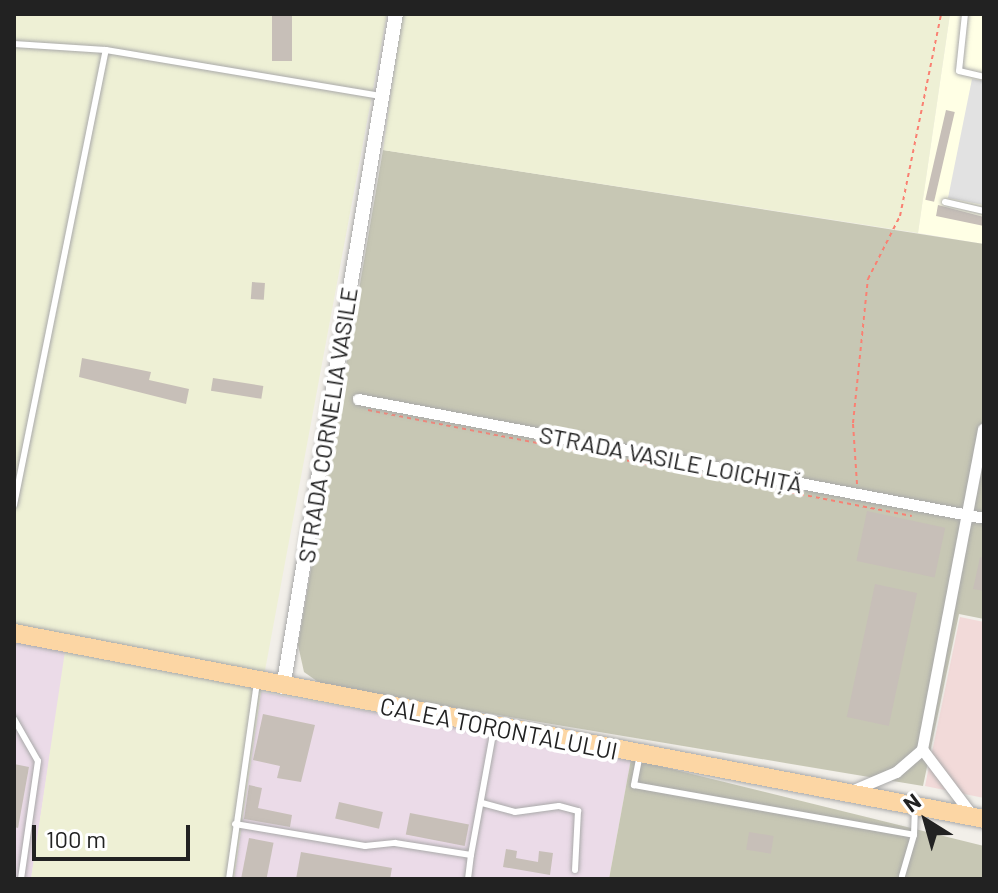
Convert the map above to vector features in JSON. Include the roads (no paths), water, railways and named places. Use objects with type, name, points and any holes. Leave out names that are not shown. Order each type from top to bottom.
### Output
[{"type":"main road","name":"CALEA TORONTALULUI","points":[[15,636],[980,818]]},
{"type":"street","name":"STRADA CORNELIA VASILE","points":[[283,687],[396,14]]},
{"type":"street","name":"STRADA VASILE LOICHIȚĂ","points":[[358,399],[984,518]]},
{"type":"street","points":[[847,792],[896,772],[922,749],[983,429]]},
{"type":"street","points":[[922,749],[980,818]]},
{"type":"lane","points":[[965,14],[959,71],[984,77]]},
{"type":"lane","points":[[14,44],[106,50],[382,96]]},
{"type":"lane","points":[[14,505],[106,50]]},
{"type":"lane","points":[[945,202],[984,211]]},
{"type":"lane","points":[[229,879],[257,683]]},
{"type":"lane","points":[[14,719],[38,761],[21,879]]},
{"type":"lane","points":[[468,879],[495,727]]},
{"type":"lane","points":[[640,754],[634,785],[914,835]]},
{"type":"lane","points":[[482,803],[515,812],[559,806],[578,811],[575,870]]},
{"type":"lane","points":[[902,876],[914,835],[915,806]]},
{"type":"lane","points":[[235,824],[365,846],[395,843],[471,855]]}]
